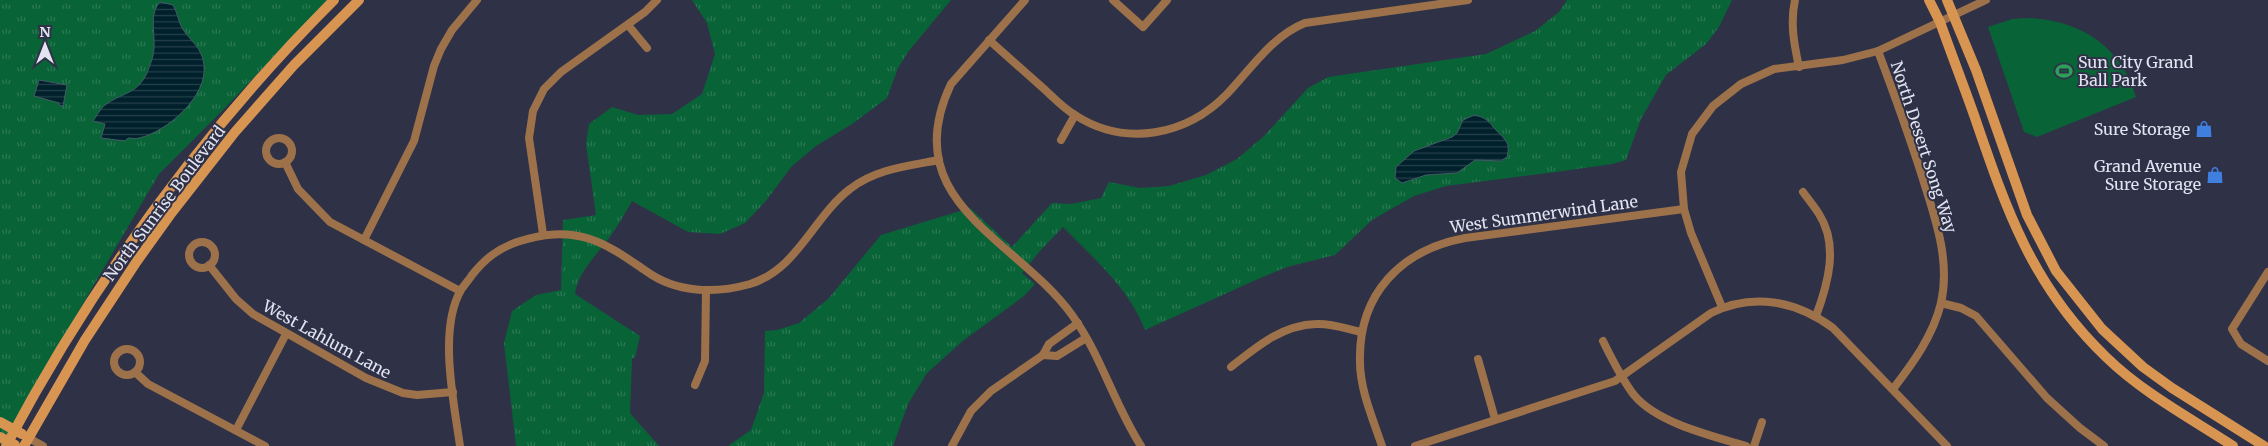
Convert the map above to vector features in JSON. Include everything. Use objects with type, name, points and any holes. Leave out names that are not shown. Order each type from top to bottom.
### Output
[{"type":"street","name":"North Sunrise Boulevard","points":[[15,440],[86,308],[158,204],[244,96],[282,52],[334,0]]},
{"type":"street","name":"North Sunrise Boulevard","points":[[15,440],[170,215],[236,132],[294,64],[359,0]]},
{"type":"street","points":[[364,240],[414,141],[434,66],[441,49],[452,30],[477,0]]},
{"type":"street","points":[[543,234],[529,138],[533,111],[544,89],[561,72],[628,25],[657,0]]},
{"type":"street","points":[[1025,0],[958,74],[945,97],[938,128],[939,160],[944,177],[953,196],[966,212],[1053,293],[1078,323],[1128,426],[1141,446]]},
{"type":"street","points":[[1112,0],[1143,27],[1167,0]]},
{"type":"street","points":[[989,40],[1075,115],[1110,130],[1147,134],[1172,130],[1194,120],[1212,108],[1273,44],[1293,27],[1305,23],[1468,0]]},
{"type":"street","points":[[1795,0],[1792,12],[1793,41],[1799,67]]},
{"type":"street","points":[[1929,0],[1947,19],[2027,214],[2056,271],[2102,328],[2143,367],[2172,388],[2264,446]]},
{"type":"street","points":[[1947,0],[1947,19],[2006,207],[2027,252],[2043,280],[2082,332],[2121,370],[2145,389],[2233,446]]},
{"type":"street","points":[[1722,308],[1691,233],[1684,209],[1681,172],[1692,134],[1713,106],[1741,84],[1774,69],[1844,60],[1878,51],[1986,0]]},
{"type":"street","points":[[628,25],[647,48]]},
{"type":"street","name":"North Desert Song Way","points":[[1878,51],[1904,118],[1938,224],[1944,270],[1941,303],[1931,334],[1893,389]]},
{"type":"street","points":[[1061,140],[1075,115]]},
{"type":"street","points":[[460,446],[453,392],[449,336],[460,290],[491,254],[508,245],[543,234],[569,235],[608,246],[658,279],[670,284],[706,291],[732,288],[753,283],[777,270],[801,248],[834,204],[850,189],[894,169],[939,160]]},
{"type":"street","points":[[285,162],[298,189],[330,222],[460,290]]},
{"type":"street","points":[[1803,192],[1820,216],[1828,241],[1830,265],[1826,289],[1816,316]]},
{"type":"street","name":"West Summerwind Lane","points":[[1382,446],[1362,384],[1360,362],[1361,332],[1376,295],[1388,278],[1415,255],[1446,241],[1684,209]]},
{"type":"street","name":"West Lahlum Lane","points":[[209,265],[236,299],[254,314],[286,334],[390,390],[417,395],[453,392]]},
{"type":"street","points":[[2043,280],[2056,271]]},
{"type":"street","points":[[2268,272],[2233,326],[2233,333],[2241,344],[2268,361]]},
{"type":"street","points":[[695,385],[705,361],[706,291]]},
{"type":"street","points":[[1415,446],[1622,377],[1711,313],[1746,302],[1769,301],[1796,307],[1816,316],[1833,328],[1947,446]]},
{"type":"street","points":[[1941,303],[1961,308],[1976,316],[2046,398],[2104,446]]},
{"type":"street","points":[[952,446],[964,422],[991,391],[1043,355],[1048,344],[1078,323]]},
{"type":"street","points":[[1231,367],[1267,340],[1294,328],[1317,324],[1361,332]]},
{"type":"street","points":[[236,430],[286,334]]},
{"type":"street","points":[[1043,355],[1056,356],[1086,338]]},
{"type":"street","points":[[1603,340],[1622,377],[1635,396],[1650,409],[1680,425],[1746,446]]},
{"type":"street","points":[[1478,359],[1495,420]]},
{"type":"street","points":[[135,372],[148,384],[266,446]]},
{"type":"street","points":[[0,422],[15,440],[43,446]]},
{"type":"street","points":[[1754,446],[1762,422]]},
{"type":"green space","points":[[0,0],[327,0],[226,107],[159,174],[0,445]]},
{"type":"green space","points":[[692,0],[951,0],[908,52],[898,68],[887,98],[852,124],[816,146],[792,166],[765,202],[745,223],[720,234],[688,232],[632,201],[612,233],[588,264],[580,278],[575,294],[640,336],[635,357],[632,359],[630,413],[659,446],[516,446],[504,343],[512,311],[536,295],[561,290],[563,220],[596,215],[586,144],[589,124],[612,107],[638,115],[672,114],[702,94],[715,54],[707,23]]},
{"type":"green space","points":[[1567,0],[1732,0],[1719,27],[1706,44],[1666,75],[1641,119],[1626,160],[1612,164],[1446,186],[1414,196],[1372,220],[1335,255],[1287,267],[1145,330],[1130,301],[1120,287],[1063,227],[1022,273],[1035,284],[1024,296],[964,340],[927,373],[908,404],[893,446],[728,446],[751,430],[764,393],[765,331],[777,330],[799,323],[828,299],[881,235],[970,208],[1012,247],[1052,203],[1071,204],[1101,198],[1109,182],[1140,188],[1169,186],[1206,175],[1237,159],[1264,136],[1308,88],[1328,77],[1486,54],[1535,31],[1559,12]]},
{"type":"green space","name":"Sun City Grand Ball Park","points":[[2026,18],[2063,23],[2095,38],[2120,63],[2136,97],[2037,137],[2024,132],[1988,27],[2012,19]]},
{"type":"water","points":[[160,2],[173,5],[181,26],[201,53],[204,77],[199,89],[184,111],[162,128],[150,134],[138,138],[128,138],[125,141],[101,138],[105,124],[93,121],[100,111],[114,99],[130,92],[139,85],[147,73],[154,50],[154,17]]},
{"type":"water","points":[[39,80],[67,85],[63,106],[59,105],[59,103],[34,96]]},
{"type":"water","points":[[1474,115],[1487,120],[1504,139],[1508,145],[1507,157],[1501,161],[1475,160],[1457,173],[1426,175],[1402,183],[1395,178],[1396,167],[1414,151],[1452,137],[1457,133],[1463,120]]},
{"type":"place","name":"Sun City Grand Ball Park","points":[[2064,71]]},
{"type":"place","name":"Sure Storage","points":[[2204,129]]},
{"type":"place","name":"Grand Avenue Sure Storage","points":[[2215,175]]}]
